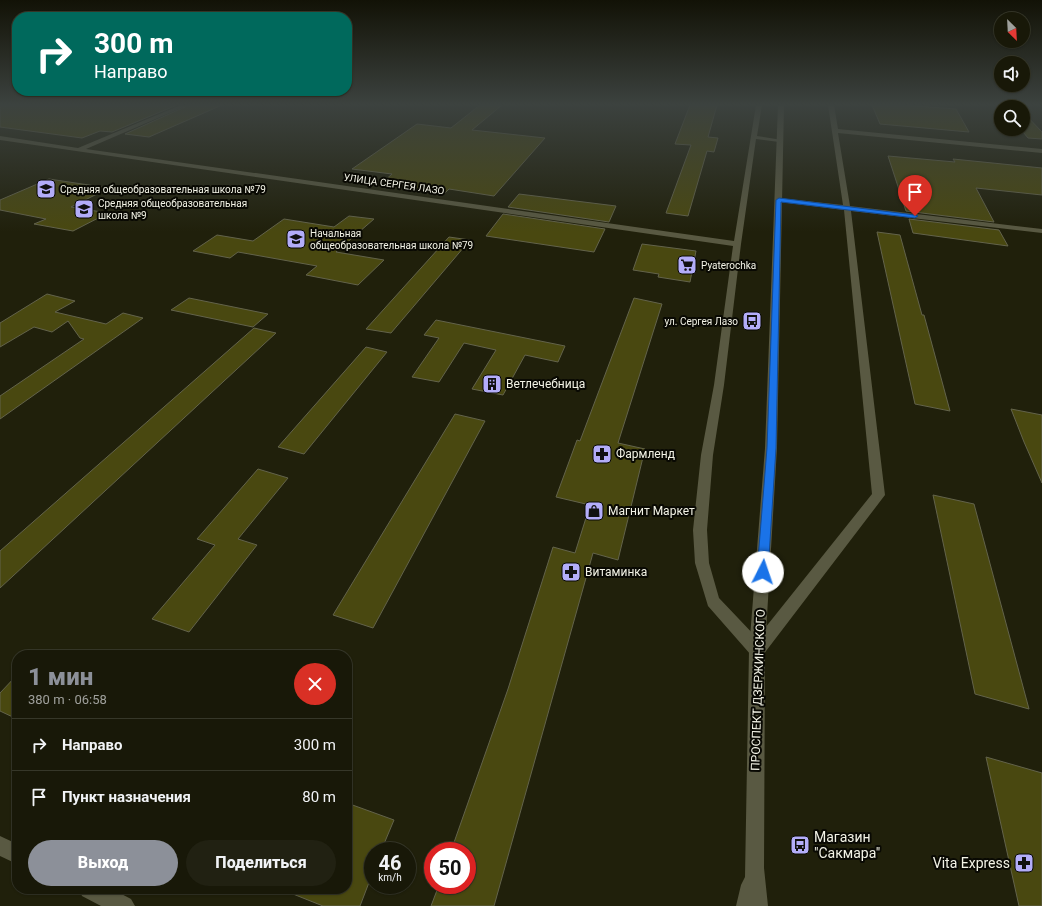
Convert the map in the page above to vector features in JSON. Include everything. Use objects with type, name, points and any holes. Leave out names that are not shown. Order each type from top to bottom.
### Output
[{"type":"street","name":"УЛИЦА СЕРГЕЯ ЛАЗО","points":[[67,147],[737,244]]},
{"type":"street","points":[[79,149],[83,147]]},
{"type":"street","points":[[753,147],[737,244],[719,385],[707,455],[700,530],[702,563],[713,601],[757,650],[879,495],[847,208],[838,147]]},
{"type":"street","name":"ПРОСПЕКТ ДЗЕРЖИНСКОГО","points":[[757,906],[754,868],[757,650],[771,448],[779,200],[779,147]]},
{"type":"street","points":[[1004,147],[1042,151]]},
{"type":"street","points":[[779,200],[1042,231]]},
{"type":"street","points":[[0,846],[12,852]]},
{"type":"street","name":"ПРОСПЕКТ ДЗЕРЖИНСКОГО","points":[[747,906],[754,868]]},
{"type":"street","points":[[99,894],[124,906]]},
{"type":"building","points":[[383,147],[537,147],[494,196],[449,189],[445,193],[414,189],[417,186],[383,182],[392,174],[352,169]]},
{"type":"building","points":[[690,147],[715,147],[714,152],[707,151],[688,216],[666,213]]},
{"type":"building","points":[[888,156],[955,162],[953,159],[1042,168],[1042,195],[976,188],[994,222],[906,211]]},
{"type":"building","points":[[49,179],[109,188],[71,207],[108,213],[73,231],[34,224],[46,219],[0,210],[0,200]]},
{"type":"building","points":[[519,194],[616,206],[609,222],[508,207]]},
{"type":"building","points":[[503,214],[605,229],[594,252],[486,236]]},
{"type":"building","points":[[349,216],[374,219],[336,252],[384,260],[358,285],[306,275],[317,266],[238,252],[230,258],[193,251],[217,235],[253,241],[284,219],[334,227]]},
{"type":"building","points":[[909,219],[999,230],[1008,246],[913,233]]},
{"type":"building","points":[[877,232],[900,235],[922,315],[924,315],[950,411],[915,404]]},
{"type":"building","points":[[449,237],[470,240],[391,333],[366,329]]},
{"type":"building","points":[[642,244],[696,251],[690,282],[658,277],[659,274],[633,270]]},
{"type":"building","points":[[47,294],[75,301],[55,312],[106,324],[123,313],[143,318],[0,419],[0,396],[84,339],[80,338],[68,321],[52,332],[34,327],[0,347],[0,323]]},
{"type":"building","points":[[189,298],[268,314],[253,327],[171,310]]},
{"type":"building","points":[[634,298],[662,304],[618,443],[645,449],[618,560],[593,553],[494,906],[431,906],[436,894],[476,894],[476,842],[454,842],[508,689],[553,547],[575,553],[590,505],[556,497],[577,440],[580,441]]},
{"type":"building","points":[[436,320],[565,346],[558,362],[525,355],[503,395],[472,389],[496,350],[464,343],[439,382],[412,377],[439,338],[424,335]]},
{"type":"building","points":[[254,328],[276,333],[0,588],[0,551]]},
{"type":"building","points":[[366,347],[387,352],[304,454],[278,447]]},
{"type":"building","points":[[1011,409],[1042,415],[1042,483],[1024,442]]},
{"type":"building","points":[[455,414],[485,421],[373,628],[333,615]]},
{"type":"building","points":[[258,469],[288,478],[238,539],[257,545],[189,632],[152,619],[215,545],[197,539]]},
{"type":"building","points":[[933,495],[974,504],[1029,709],[975,694]]},
{"type":"building","points":[[12,680],[12,717],[0,711],[0,693]]},
{"type":"building","points":[[986,757],[1042,773],[1042,906],[1019,906]]},
{"type":"building","points":[[352,805],[394,820],[385,842],[364,842],[365,894],[360,906],[323,906],[293,894],[352,894]]},
{"type":"place","name":"Средняя общеобразовательная школа №79","points":[[46,189]]},
{"type":"place","name":"Средняя общеобразовательная школа №9","points":[[84,209]]},
{"type":"place","name":"Начальная общеобразовательная школа №79","points":[[296,239]]},
{"type":"place","name":"Pyaterochka","points":[[687,265]]},
{"type":"place","name":"ул. Сергея Лазо","points":[[752,321]]},
{"type":"place","name":"Ветлечебница","points":[[492,384]]},
{"type":"place","name":"Фармленд","points":[[602,454]]},
{"type":"place","name":"Магнит Маркет","points":[[594,511]]},
{"type":"place","name":"Витаминка","points":[[571,572]]},
{"type":"place","name":"Магазин \"Сакмара\"","points":[[800,845]]},
{"type":"place","name":"Vita Express","points":[[1024,863]]},
{"type":"route","points":[[763,572],[771,448],[779,200],[915,216]]}]
